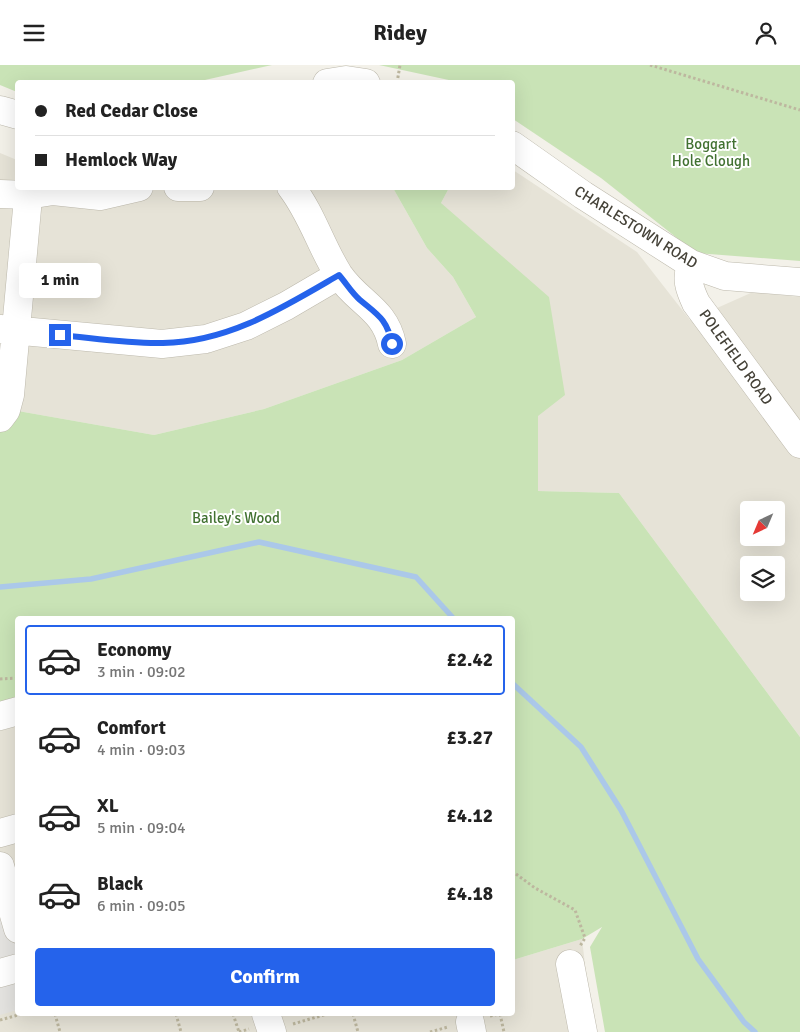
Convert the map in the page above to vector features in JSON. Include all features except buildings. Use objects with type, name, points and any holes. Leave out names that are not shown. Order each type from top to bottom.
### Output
[{"type":"street","points":[[0,110],[15,114]]},
{"type":"street","name":"CHARLESTOWN ROAD","points":[[515,147],[583,195],[691,264],[726,276],[800,282]]},
{"type":"street","points":[[0,194],[53,191],[100,196],[126,190]]},
{"type":"street","points":[[293,190],[304,204],[339,275],[359,298],[381,316],[389,330],[392,344]]},
{"type":"street","points":[[0,418],[6,410],[10,395],[8,330],[28,191]]},
{"type":"street","name":"POLEFIELD ROAD","points":[[691,264],[687,276],[688,285],[696,303],[800,444]]},
{"type":"street","points":[[8,330],[162,343],[206,339],[254,322],[339,275]]},
{"type":"street","points":[[0,716],[15,712]]},
{"type":"street","points":[[0,833],[15,828]]},
{"type":"street","points":[[0,866],[15,918]]},
{"type":"street","points":[[570,964],[584,1032]]},
{"type":"street","points":[[0,973],[15,969]]},
{"type":"path","points":[[398,80],[400,65]]},
{"type":"path","points":[[650,65],[800,110]]},
{"type":"path","points":[[0,679],[15,678]]},
{"type":"path","points":[[515,873],[534,888],[575,910],[585,938],[570,964]]},
{"type":"path","points":[[0,1020],[15,1016]]},
{"type":"path","points":[[56,1016],[60,1032]]},
{"type":"path","points":[[177,1016],[182,1032]]},
{"type":"path","points":[[234,1016],[239,1032]]},
{"type":"path","points":[[270,1025],[317,1016]]},
{"type":"path","points":[[354,1016],[358,1032]]},
{"type":"path","points":[[500,1016],[504,1032]]},
{"type":"shaded area","points":[[0,153],[15,159],[15,190],[394,190],[427,248],[453,277],[476,317],[402,360],[264,409],[154,435],[18,411],[0,422]]},
{"type":"shaded area","points":[[515,171],[637,252],[690,320],[753,292],[800,297],[800,737],[619,493],[538,491],[538,415],[441,203],[448,190],[515,190]]},
{"type":"shaded area","points":[[15,727],[15,1016],[515,1016],[515,959],[582,939],[593,1032],[0,1032],[0,731]]},
{"type":"shaded area","points":[[0,874],[15,886],[15,1011],[0,1015]]},
{"type":"green space","points":[[0,65],[272,65],[205,80],[15,80],[15,91],[0,85]]},
{"type":"green space","name":"Boggart Hole Clough","points":[[379,65],[800,65],[800,261],[696,253],[601,178],[515,120],[515,80],[449,80]]},
{"type":"green space","name":"Bailey's Wood","points":[[394,190],[448,190],[441,203],[549,297],[565,395],[538,416],[538,491],[619,493],[800,737],[800,1032],[605,1032],[590,947],[602,927],[582,939],[515,959],[515,616],[15,616],[15,708],[0,712],[0,422],[18,411],[154,435],[264,409],[402,360],[476,317],[453,277],[427,248]]},
{"type":"waterway","points":[[0,587],[91,579],[259,542],[416,577],[451,616]]},
{"type":"waterway","points":[[515,686],[581,747],[621,810],[698,959],[744,1022],[755,1032]]},
{"type":"route","points":[[60,335],[162,343],[206,339],[246,325],[286,306],[339,275],[359,298],[381,316],[389,330],[392,344]]}]
